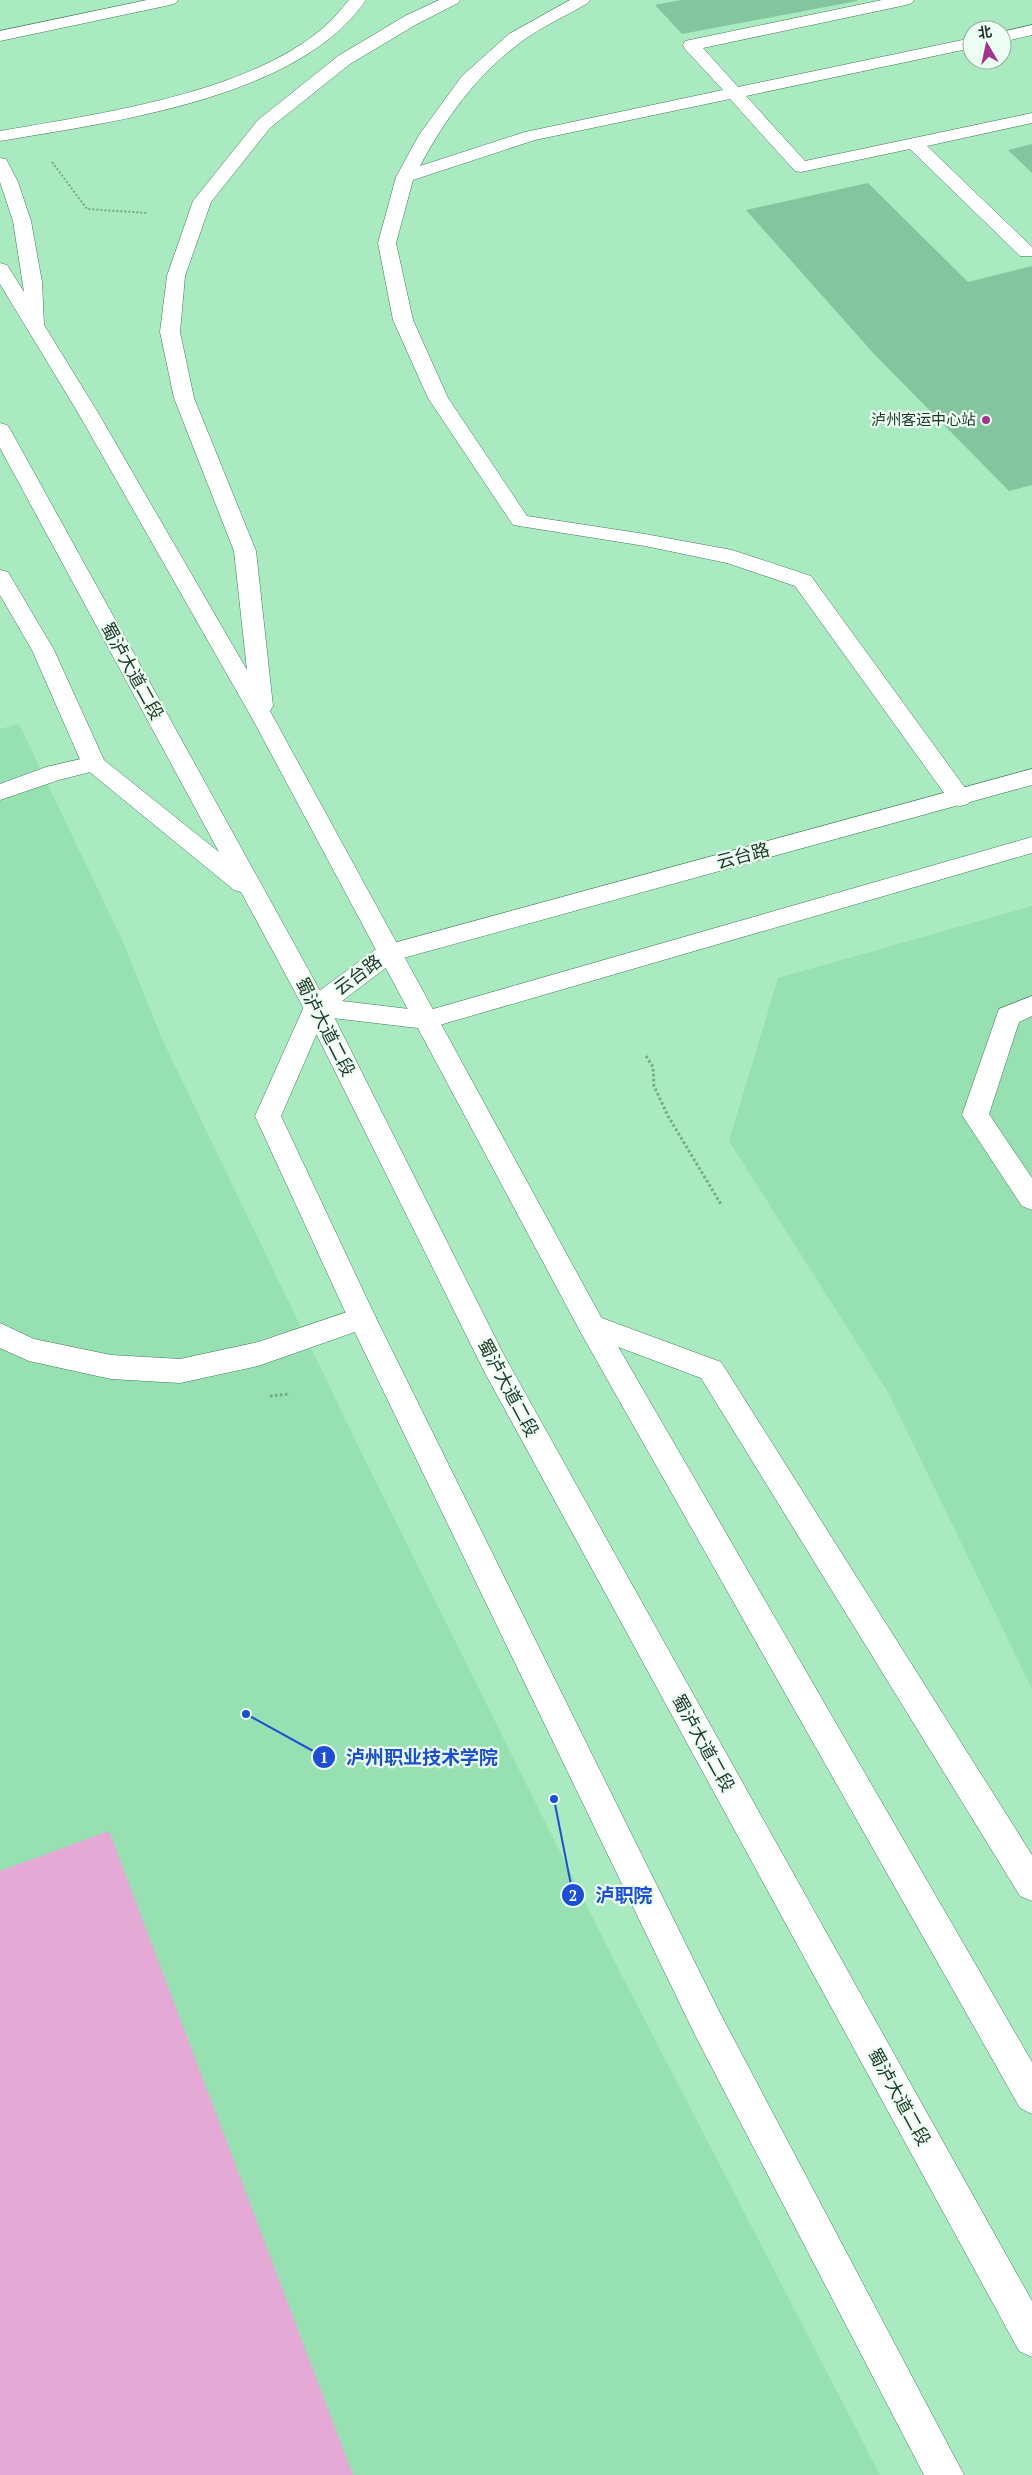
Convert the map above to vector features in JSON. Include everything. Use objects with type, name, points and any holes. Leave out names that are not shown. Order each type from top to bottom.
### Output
[{"type":"main road","points":[[0,36],[170,0]]},
{"type":"main road","points":[[0,136],[142,108],[240,82],[289,60],[327,35],[348,14],[358,0]]},
{"type":"main road","points":[[263,718],[245,551],[184,398],[170,332],[176,276],[202,201],[264,124],[344,60],[411,20],[452,0]]},
{"type":"main road","points":[[582,0],[516,38],[468,80],[428,135],[405,177],[387,243],[403,320],[438,398],[520,521],[645,540],[732,557],[802,581],[960,798]]},
{"type":"main road","points":[[906,0],[690,45],[736,93],[801,167],[1032,118]]},
{"type":"main road","points":[[1012,35],[1032,30]]},
{"type":"main road","points":[[405,177],[531,136],[962,45]]},
{"type":"main road","points":[[914,143],[1027,252]]},
{"type":"main road","points":[[0,163],[12,184],[30,257],[37,329]]},
{"type":"main road","points":[[0,269],[92,419],[263,718],[388,953],[591,1325],[1032,2096]]},
{"type":"main road","name":"蜀泸大道二段","points":[[0,429],[316,1007],[495,1365],[1032,2338]]},
{"type":"main road","points":[[0,577],[43,650],[94,764],[253,891]]},
{"type":"main road","points":[[0,792],[54,773],[94,764]]},
{"type":"main road","name":"云台路","points":[[316,1007],[388,953],[1032,777]]},
{"type":"main road","name":"云台路","points":[[316,1007],[426,1020],[1032,845]]},
{"type":"main road","points":[[1032,1005],[1008,1016],[975,1115],[1032,1198]]},
{"type":"main road","points":[[316,1007],[268,1116],[362,1318],[708,2025],[945,2475]]},
{"type":"main road","points":[[0,1335],[29,1349],[111,1367],[180,1370],[258,1354],[362,1318]]},
{"type":"main road","points":[[591,1325],[711,1370],[1032,1885]]},
{"type":"path","points":[[48,157],[87,210],[148,213]]},
{"type":"path","points":[[646,1056],[653,1067],[654,1086],[668,1116],[722,1206]]},
{"type":"shaded area","points":[[19,724],[123,942],[162,1039],[365,1460],[618,1968],[880,2475],[0,2475],[0,729]]},
{"type":"shaded area","points":[[1032,906],[1032,1689],[888,1392],[729,1141],[778,978]]},
{"type":"shaded area","points":[[109,1831],[353,2475],[0,2475],[0,1871]]},
{"type":"building","points":[[681,0],[857,1],[682,34],[655,5]]},
{"type":"building","points":[[1032,144],[1032,173],[1008,150]]},
{"type":"building","points":[[868,183],[968,282],[1032,266],[1032,485],[1009,491],[875,355],[746,210]]},
{"type":"place","name":"泸州客运中心站","points":[[986,420]]},
{"type":"place","name":"泸州职业技术学院","points":[[246,1714]]},
{"type":"place","name":"泸职院","points":[[554,1799]]}]
